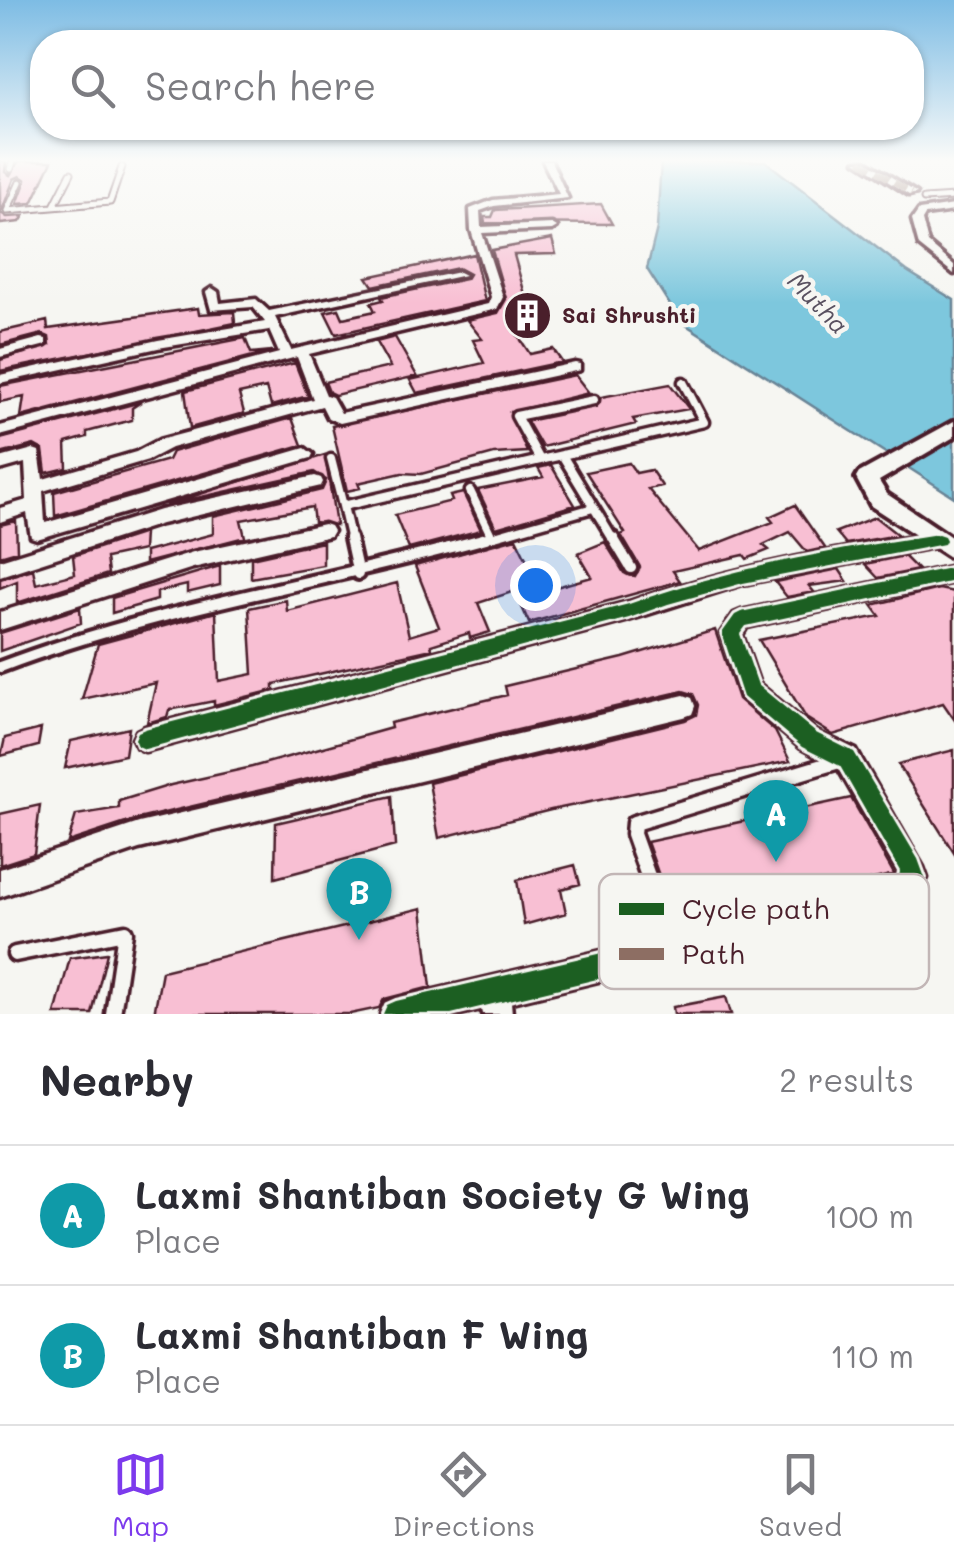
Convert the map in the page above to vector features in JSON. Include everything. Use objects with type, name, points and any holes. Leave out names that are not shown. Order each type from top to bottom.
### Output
[{"type":"street","points":[[0,431],[493,306],[497,298],[473,214],[479,208]]},
{"type":"street","points":[[951,208],[922,212],[917,220],[923,244],[954,271]]},
{"type":"street","points":[[476,230],[552,227]]},
{"type":"street","points":[[0,379],[458,275]]},
{"type":"street","points":[[212,292],[215,306],[256,304],[294,354],[320,398],[327,400]]},
{"type":"street","points":[[0,353],[41,342]]},
{"type":"street","points":[[327,400],[333,415],[340,418],[575,367]]},
{"type":"street","points":[[0,515],[33,496],[165,444],[327,400]]},
{"type":"street","points":[[946,546],[879,500],[866,478],[954,428]]},
{"type":"street","points":[[0,464],[32,455],[37,532],[305,454]]},
{"type":"street","points":[[0,568],[160,517],[315,482]]},
{"type":"street","points":[[0,621],[193,560],[324,531]]},
{"type":"street","points":[[146,739],[629,611],[676,593],[746,575],[946,546]]},
{"type":"street","points":[[912,874],[847,758],[809,740],[750,691],[731,633],[741,620],[954,574]]},
{"type":"street","points":[[0,883],[139,836],[684,706]]},
{"type":"street","points":[[396,1014],[496,1003],[599,971]]},
{"type":"lane","points":[[4,212],[35,208]]},
{"type":"lane","points":[[343,506],[704,422],[683,382]]},
{"type":"lane","points":[[540,460],[516,416],[594,400]]},
{"type":"lane","points":[[562,454],[631,568]]},
{"type":"lane","points":[[332,459],[358,574]]},
{"type":"lane","points":[[470,491],[492,537]]},
{"type":"lane","points":[[0,667],[84,634],[358,574],[593,508]]},
{"type":"lane","points":[[647,874],[633,834],[634,823],[847,758]]},
{"type":"lane","points":[[15,954],[125,932],[113,1014]]},
{"type":"water","name":"Mutha","points":[[658,208],[826,208],[907,271],[954,300],[954,497],[680,321],[647,269]]},
{"type":"building","points":[[0,208],[7,217],[24,216],[20,222],[0,224]]},
{"type":"building","points":[[603,208],[612,224],[485,223],[484,217],[492,217],[495,210]]},
{"type":"building","points":[[552,239],[556,254],[514,255],[528,305],[536,303],[551,321],[513,328],[530,354],[553,349],[562,362],[417,393],[410,380],[484,363],[473,340],[482,339],[467,320],[498,313],[506,299],[492,250]]},
{"type":"building","points":[[474,254],[485,301],[336,334],[325,312],[339,309],[343,318],[375,311],[371,303],[383,300],[381,297],[466,279],[469,274],[458,268],[373,286],[367,277]]},
{"type":"building","points":[[198,308],[199,314],[234,312],[235,323],[0,371],[0,360],[50,345],[49,337],[42,334],[0,345],[0,332],[47,321],[48,329]]},
{"type":"building","points":[[395,337],[417,376],[335,395],[329,392],[325,382],[390,367],[376,342]]},
{"type":"building","points":[[245,338],[251,353],[272,351],[21,417],[24,397],[0,402],[0,386]]},
{"type":"building","points":[[295,363],[308,396],[271,406],[266,388],[239,394],[244,413],[190,428],[185,391]]},
{"type":"building","points":[[575,375],[589,393],[510,412],[527,452],[494,454],[421,474],[402,473],[358,483],[360,488],[347,491],[332,426]]},
{"type":"building","points":[[670,384],[689,409],[633,419],[636,424],[542,447],[527,421],[596,407],[601,397]]},
{"type":"building","points":[[141,402],[132,408],[132,420],[87,432],[87,437],[66,443],[67,468],[46,473],[43,450],[34,445],[0,454],[0,439]]},
{"type":"building","points":[[292,418],[302,445],[55,516],[54,492],[168,460],[172,452]]},
{"type":"building","points":[[325,455],[336,525],[314,522],[312,507],[241,520],[245,537],[145,563],[145,552],[213,534],[213,516],[322,490],[326,480],[314,472],[165,505]]},
{"type":"building","points":[[629,463],[636,473],[651,470],[662,486],[648,489],[699,551],[773,522],[769,517],[795,505],[825,548],[807,552],[790,532],[763,545],[769,550],[747,559],[744,555],[673,571],[680,581],[529,623],[515,591],[478,603],[490,632],[470,638],[469,633],[431,645],[432,649],[274,684],[274,690],[214,705],[214,701],[169,710],[167,717],[147,723],[156,683],[82,699],[98,644],[216,612],[219,681],[253,674],[249,608],[286,600],[287,611],[397,583],[409,636],[439,627],[415,566],[516,538],[542,591],[592,577],[578,553],[605,542],[624,573],[635,576],[640,567],[621,535],[625,533],[586,472]]},
{"type":"building","points":[[551,465],[575,505],[496,528],[478,490],[543,477],[538,468]]},
{"type":"building","points":[[463,493],[481,530],[409,549],[395,515],[452,501],[450,496]]},
{"type":"building","points":[[875,517],[898,535],[846,544],[836,532]]},
{"type":"building","points":[[16,521],[17,551],[0,556],[0,525]]},
{"type":"building","points":[[144,533],[143,550],[106,558],[108,574],[17,603],[17,581],[0,588],[0,579],[33,569],[36,584],[75,574],[73,556]]},
{"type":"building","points":[[323,542],[323,565],[251,578],[251,558]]},
{"type":"building","points":[[904,556],[918,570],[878,578],[865,564]]},
{"type":"building","points":[[220,566],[220,585],[187,593],[187,585],[157,592],[157,600],[112,613],[112,598]]},
{"type":"building","points":[[839,569],[847,581],[809,586],[814,592],[787,597],[775,582]]},
{"type":"building","points":[[939,589],[954,592],[954,719],[943,703],[833,735],[806,718],[759,640],[880,616],[872,605]]},
{"type":"building","points":[[80,608],[81,623],[0,651],[0,633]]},
{"type":"building","points":[[715,630],[738,699],[775,731],[790,761],[551,810],[439,838],[429,783],[685,720],[696,715],[698,705],[693,694],[683,691],[138,819],[68,842],[76,815],[119,808],[119,801],[171,785],[252,767],[391,728],[390,723],[507,695],[505,686],[623,658]]},
{"type":"building","points":[[129,728],[125,755],[65,768],[71,741]]},
{"type":"building","points":[[41,729],[38,746],[1,756],[5,738]]},
{"type":"building","points":[[954,750],[954,853],[898,764]]},
{"type":"building","points":[[392,796],[395,846],[275,878],[276,823]]},
{"type":"building","points":[[851,798],[894,874],[658,874],[647,842]]},
{"type":"building","points":[[40,805],[34,854],[0,865],[0,814]]},
{"type":"building","points":[[575,865],[580,884],[561,889],[566,913],[524,925],[517,880]]},
{"type":"building","points":[[422,908],[431,987],[384,999],[379,1008],[350,1014],[154,1014],[162,971]]},
{"type":"building","points":[[107,953],[92,1014],[55,1014],[70,958]]},
{"type":"building","points":[[726,997],[731,1014],[674,1014],[673,1007]]},
{"type":"cycle path","points":[[145,739],[629,611],[743,576],[938,540]]},
{"type":"cycle path","points":[[912,874],[847,759],[809,740],[750,691],[731,633],[741,620],[954,574]]},
{"type":"cycle path","points":[[396,1014],[599,966]]},
{"type":"place","name":"Sai Shrushti","points":[[527,315]]},
{"type":"place","name":"Laxmi Shantiban Society G Wing","points":[[776,862]]},
{"type":"place","name":"Laxmi Shantiban F Wing","points":[[359,940]]}]
